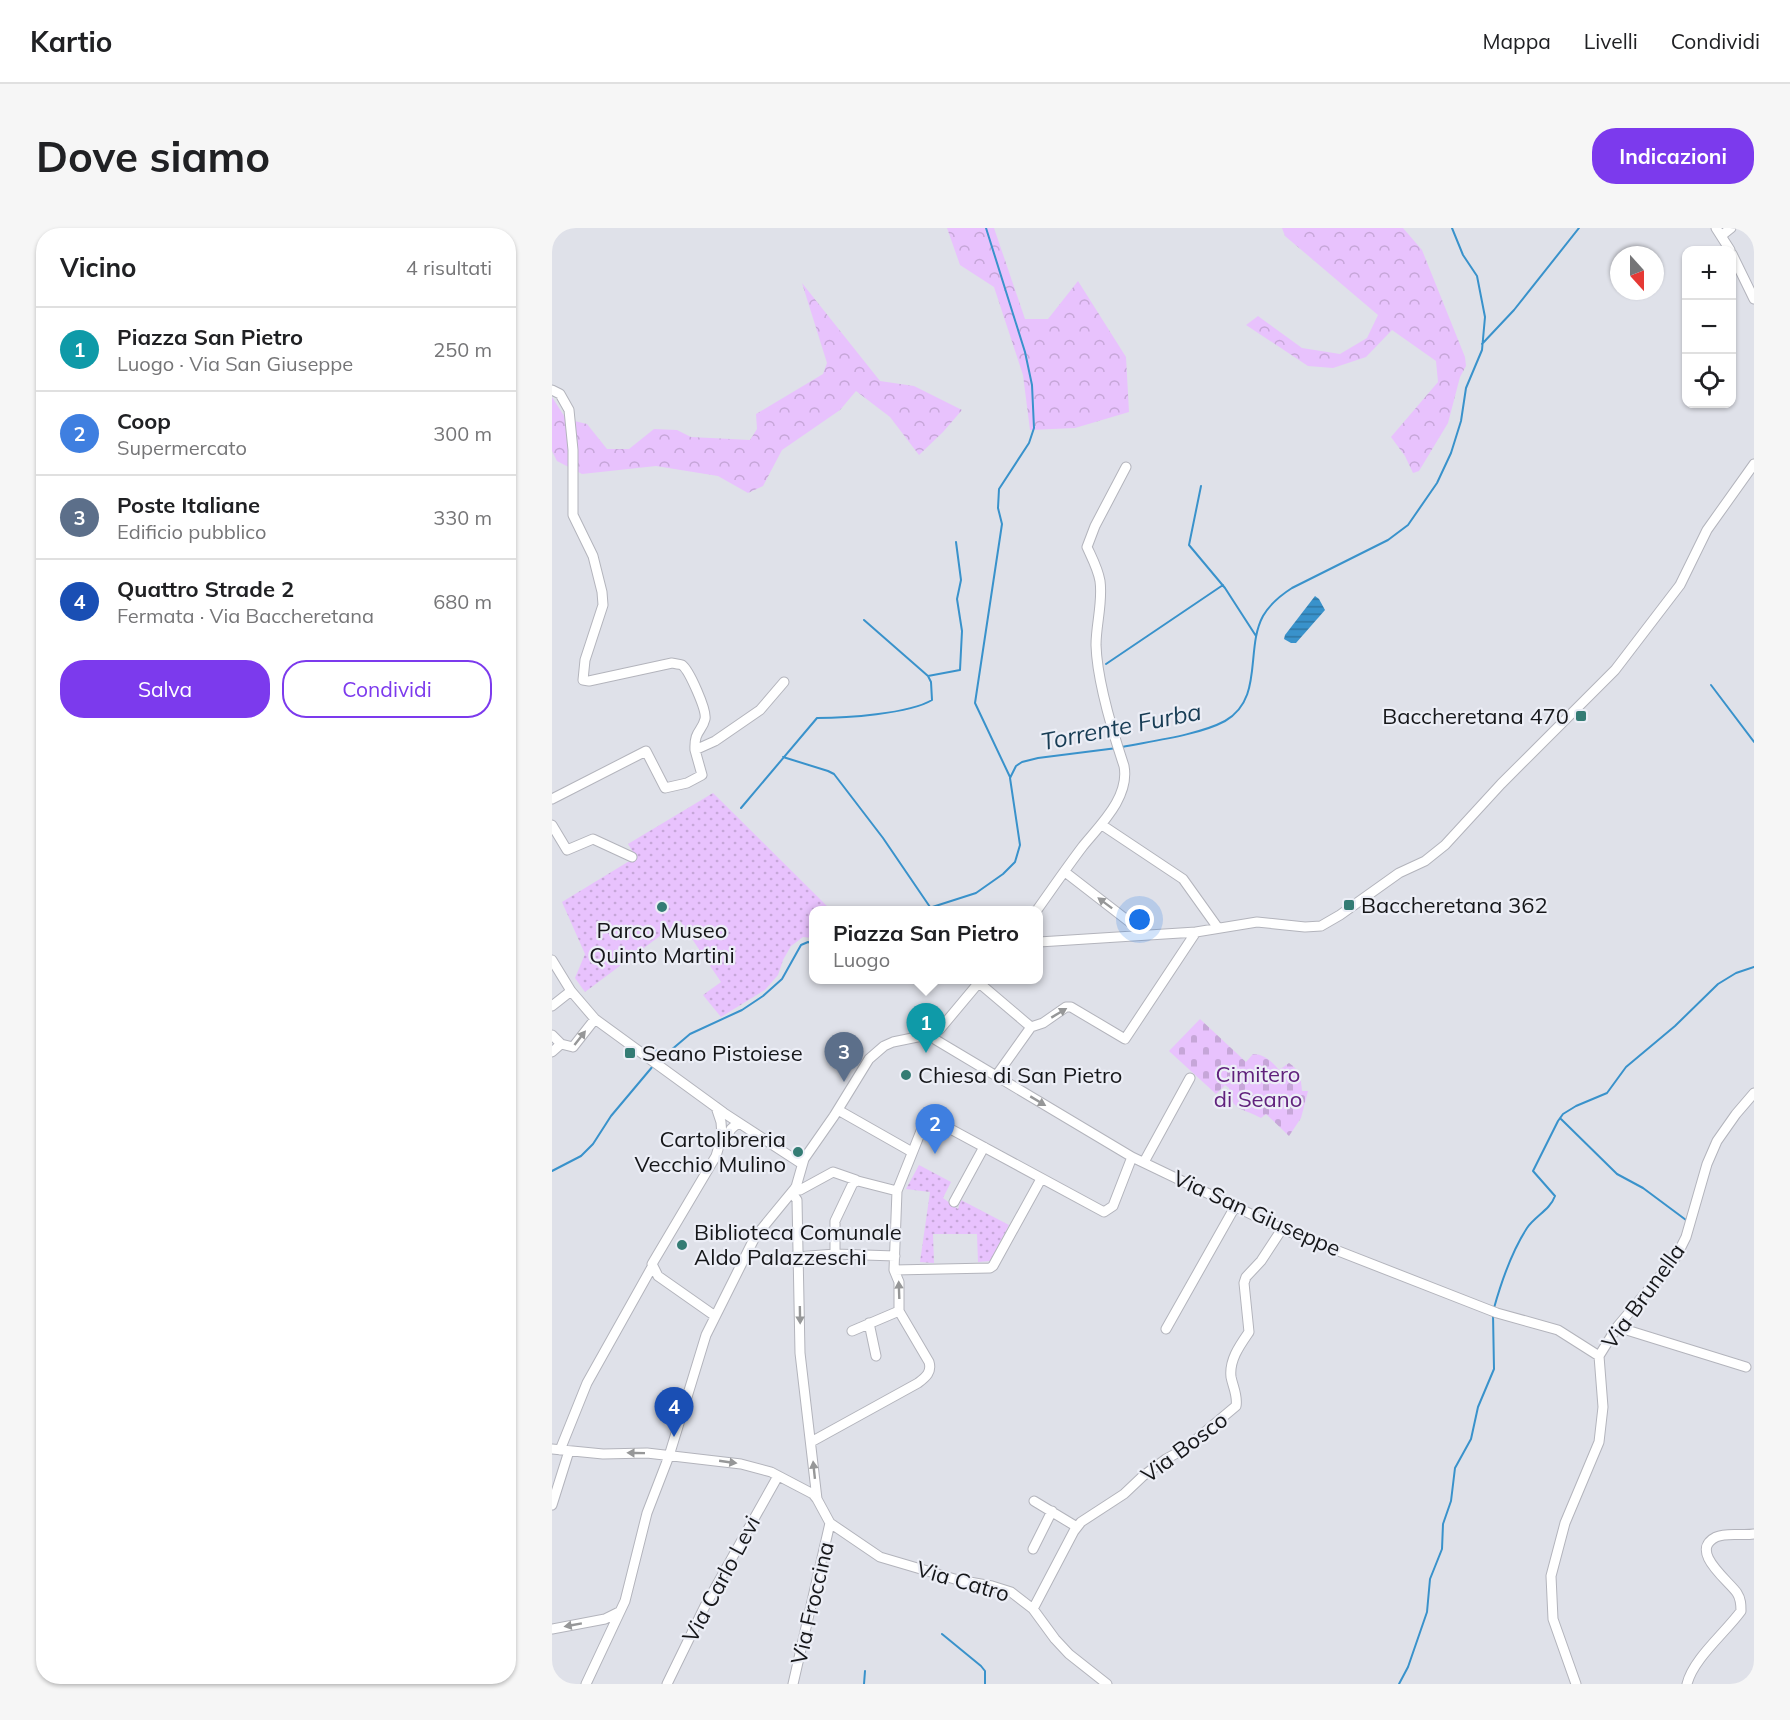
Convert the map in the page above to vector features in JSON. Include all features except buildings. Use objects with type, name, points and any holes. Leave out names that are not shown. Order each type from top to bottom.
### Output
[{"type":"street","points":[[1728,246],[1719,231],[1731,228]]},
{"type":"street","points":[[1736,262],[1754,299]]},
{"type":"street","points":[[552,390],[560,394],[569,410],[573,450],[573,515],[593,556],[602,592],[603,605],[585,660],[583,680],[589,681],[672,663],[681,665],[688,673],[705,718],[694,737],[702,775],[687,783],[665,788],[646,751],[552,799]]},
{"type":"street","points":[[1043,942],[1196,932],[1267,922],[1305,927],[1321,926],[1399,873],[1425,861],[1445,845],[1501,784],[1615,669],[1680,585],[1707,530],[1754,464]]},
{"type":"street","points":[[1040,906],[1101,825],[1120,795],[1125,778],[1124,766],[1099,670],[1096,645],[1101,598],[1100,580],[1096,565],[1086,547],[1126,467]]},
{"type":"street","points":[[695,750],[715,741],[760,710],[784,681]]},
{"type":"street","points":[[552,825],[567,850],[593,839],[632,857]]},
{"type":"street","points":[[1101,825],[1183,879],[1218,928]]},
{"type":"street","points":[[1065,872],[1145,934]]},
{"type":"street","points":[[996,1076],[1031,1026],[1043,1023],[1066,1007],[1071,1007],[1125,1039],[1196,932]]},
{"type":"street","points":[[552,960],[571,991],[595,1019],[645,1058],[738,1123],[802,1164]]},
{"type":"street","points":[[586,1684],[627,1594],[647,1513],[669,1456],[702,1348],[715,1316],[755,1237],[793,1190],[802,1164],[869,1059],[893,1042],[933,1036],[978,984]]},
{"type":"street","points":[[983,984],[1031,1026]]},
{"type":"street","points":[[552,1006],[571,991]]},
{"type":"street","points":[[552,1035],[561,1044],[573,1047],[595,1019]]},
{"type":"street","name":"Via San Giuseppe","points":[[933,1036],[1132,1157],[1282,1229],[1492,1311],[1558,1330],[1599,1356]]},
{"type":"street","points":[[552,1052],[561,1044]]},
{"type":"street","points":[[1144,1162],[1190,1078]]},
{"type":"street","name":"Via Brunella","points":[[1576,1684],[1553,1619],[1551,1576],[1565,1523],[1597,1450],[1601,1435],[1603,1396],[1599,1356],[1617,1328],[1676,1257],[1686,1237],[1707,1164],[1717,1141],[1754,1093]]},
{"type":"street","points":[[720,1110],[727,1137]]},
{"type":"street","points":[[552,1505],[560,1450],[588,1383],[654,1270],[654,1260],[664,1242],[716,1156],[721,1143],[720,1110]]},
{"type":"street","points":[[838,1110],[912,1152]]},
{"type":"street","points":[[811,1442],[918,1383],[930,1369],[929,1362],[899,1311],[899,1282],[894,1270],[897,1191],[925,1123],[932,1119],[1104,1212],[1113,1206],[1132,1157]]},
{"type":"street","points":[[716,1156],[738,1123]]},
{"type":"street","points":[[954,1202],[984,1148]]},
{"type":"street","points":[[793,1190],[800,1190],[833,1172],[854,1182],[897,1191]]},
{"type":"street","points":[[894,1270],[990,1268],[1041,1179]]},
{"type":"street","points":[[835,1254],[835,1221],[854,1182]]},
{"type":"street","points":[[793,1190],[797,1200],[800,1353],[817,1498]]},
{"type":"street","points":[[1166,1329],[1236,1205]]},
{"type":"street","name":"Via Bosco","points":[[1033,1609],[1077,1527],[1086,1518],[1124,1494],[1158,1465],[1186,1448],[1236,1406],[1231,1374],[1236,1352],[1250,1332],[1244,1282],[1262,1261],[1282,1229]]},
{"type":"street","points":[[797,1257],[835,1254],[895,1256]]},
{"type":"street","points":[[654,1270],[715,1316]]},
{"type":"street","points":[[852,1331],[899,1311]]},
{"type":"street","points":[[869,1323],[876,1356]]},
{"type":"street","points":[[1617,1328],[1746,1367]]},
{"type":"street","points":[[560,1450],[603,1454],[634,1453],[741,1464],[771,1472],[813,1494],[830,1522]]},
{"type":"street","name":"Via Carlo Levi","points":[[667,1684],[702,1613],[778,1476]]},
{"type":"street","points":[[1034,1501],[1077,1527]]},
{"type":"street","points":[[1033,1549],[1052,1511]]},
{"type":"street","name":"Via Catro","points":[[830,1522],[880,1557],[958,1580],[1011,1592],[1033,1609],[1055,1639],[1070,1654],[1107,1684]]},
{"type":"street","name":"Via Froccina","points":[[793,1684],[830,1522]]},
{"type":"street","points":[[1688,1684],[1690,1673],[1741,1611],[1739,1595],[1713,1568],[1708,1557],[1707,1548],[1710,1541],[1717,1536],[1754,1534]]},
{"type":"street","points":[[552,1629],[594,1622],[612,1616],[621,1610]]},
{"type":"street","points":[[594,1622],[609,1636]]},
{"type":"green space","points":[[947,228],[994,228],[1025,319],[1048,319],[1078,281],[1126,357],[1129,412],[1075,428],[1030,430],[1023,375],[994,287],[960,265]]},
{"type":"green space","points":[[1282,228],[1403,228],[1422,250],[1465,357],[1466,366],[1460,377],[1448,423],[1419,471],[1413,473],[1405,456],[1391,437],[1438,382],[1436,361],[1392,330],[1366,357],[1333,368],[1308,366],[1246,325],[1258,316],[1302,348],[1340,354],[1367,338],[1378,315],[1285,236]]},
{"type":"green space","points":[[802,283],[880,381],[914,386],[962,410],[919,455],[890,417],[856,391],[840,410],[782,450],[763,486],[748,493],[718,476],[656,466],[582,474],[557,461],[552,451],[552,397],[566,419],[587,424],[607,449],[629,449],[654,429],[677,430],[691,437],[750,440],[757,429],[756,414],[823,374],[827,363]]},
{"type":"green space","name":"Parco Museo Quinto Martini","points":[[713,793],[827,906],[809,906],[809,938],[803,937],[791,946],[778,975],[765,990],[721,1017],[703,995],[721,982],[680,921],[585,992],[575,978],[585,954],[562,902],[636,857],[628,844]]},
{"type":"green space","name":"Cimitero di Seano","points":[[1200,1019],[1246,1062],[1253,1054],[1257,1054],[1267,1059],[1279,1070],[1289,1063],[1296,1068],[1302,1091],[1308,1091],[1301,1118],[1289,1136],[1266,1114],[1261,1118],[1235,1105],[1229,1088],[1225,1085],[1216,1094],[1169,1051]]},
{"type":"green space","points":[[919,1165],[951,1182],[943,1198],[958,1209],[961,1200],[1009,1225],[990,1261],[978,1262],[977,1234],[933,1234],[934,1263],[920,1262],[930,1192],[906,1189]]},
{"type":"water","points":[[1315,596],[1325,610],[1296,643],[1284,639],[1285,635]]},
{"type":"waterway","points":[[986,228],[1025,352],[1032,385],[1034,428],[1029,443],[999,489],[998,508],[1002,524],[975,703],[1010,777]]},
{"type":"waterway","name":"Torrente Furba","points":[[1122,747],[1202,730],[1225,721],[1237,712],[1245,700],[1249,687],[1258,629],[1269,608],[1292,588],[1388,540],[1408,525],[1437,483],[1451,453],[1461,421],[1466,388],[1482,350],[1485,317],[1477,276],[1463,255],[1452,228]]},
{"type":"waterway","points":[[1482,344],[1514,310],[1579,228]]},
{"type":"waterway","points":[[1201,486],[1189,545],[1225,588],[1256,636]]},
{"type":"waterway","points":[[928,676],[960,670],[962,631],[957,599],[961,580],[956,542]]},
{"type":"waterway","points":[[1106,664],[1223,585]]},
{"type":"waterway","points":[[741,808],[817,718],[893,712],[922,705],[932,700],[931,682],[928,676],[864,620]]},
{"type":"waterway","points":[[1711,685],[1754,742]]},
{"type":"waterway","name":"Torrente Furba","points":[[935,906],[976,893],[1003,874],[1015,862],[1020,845],[1010,778],[1016,766],[1038,758],[1117,748]]},
{"type":"waterway","points":[[783,757],[834,774],[883,838],[929,906]]},
{"type":"waterway","name":"Torrente Furba","points":[[657,1062],[690,1034],[742,1010],[763,996],[782,979],[801,945],[809,942]]},
{"type":"waterway","points":[[1494,1308],[1516,1247],[1530,1224],[1550,1205],[1555,1196],[1533,1171],[1563,1114],[1607,1093],[1626,1067],[1675,1026],[1718,984],[1736,973],[1754,967]]},
{"type":"waterway","points":[[648,1046],[664,1055]]},
{"type":"waterway","name":"Torrente Furba","points":[[552,1171],[581,1156],[593,1144],[611,1116],[653,1066]]},
{"type":"waterway","points":[[1561,1119],[1617,1174],[1643,1188],[1686,1220]]},
{"type":"waterway","points":[[1399,1684],[1408,1667],[1427,1612],[1430,1579],[1442,1549],[1443,1524],[1451,1501],[1455,1468],[1471,1439],[1478,1407],[1494,1369],[1493,1314]]},
{"type":"waterway","points":[[942,1634],[981,1666],[985,1671],[985,1684]]},
{"type":"waterway","points":[[864,1684],[865,1671]]},
{"type":"place","name":"Baccheretana 470","points":[[1581,716]]},
{"type":"place","name":"Baccheretana 362","points":[[1349,905]]},
{"type":"place","name":"Parco Museo Quinto Martini","points":[[662,907]]},
{"type":"place","name":"Seano Pistoiese","points":[[630,1053]]},
{"type":"place","name":"Piazza San Pietro","points":[[926,1053]]},
{"type":"place","name":"Chiesa di San Pietro","points":[[906,1075]]},
{"type":"place","name":"Poste Italiane","points":[[844,1082]]},
{"type":"place","name":"Cartolibreria Vecchio Mulino","points":[[798,1152]]},
{"type":"place","name":"Coop","points":[[935,1154]]},
{"type":"place","name":"Biblioteca Comunale Aldo Palazzeschi","points":[[682,1245]]},
{"type":"place","name":"Quattro Strade 2","points":[[674,1437]]}]
